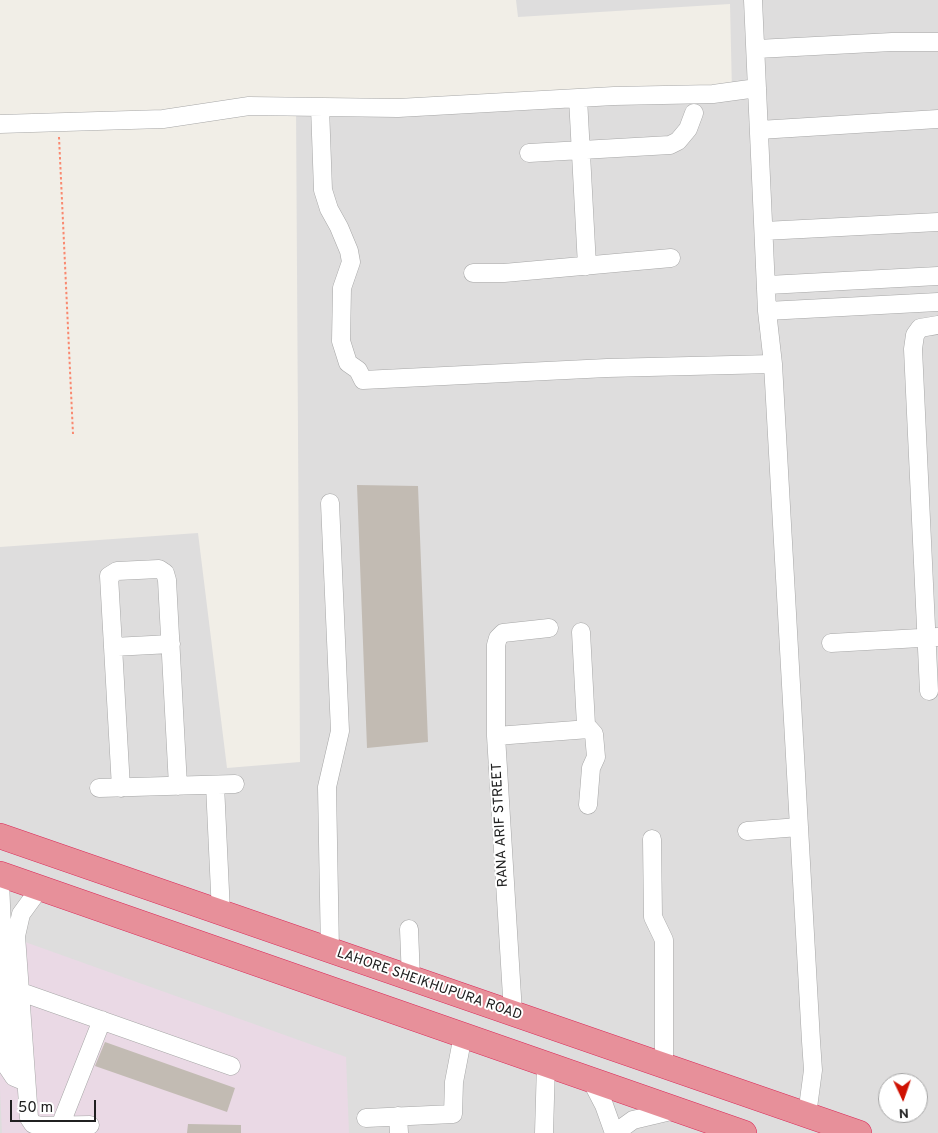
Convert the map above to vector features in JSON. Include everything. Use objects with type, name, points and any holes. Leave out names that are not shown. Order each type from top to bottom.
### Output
[{"type":"highway","name":"LAHORE SHEIKHUPURA ROAD","points":[[0,836],[330,952],[513,1013],[664,1067],[859,1133]]},
{"type":"highway","points":[[0,874],[744,1133]]},
{"type":"highway","points":[[372,1002],[383,969]]},
{"type":"street","points":[[753,0],[757,49],[757,88],[768,311],[773,364],[813,1070],[807,1115]]},
{"type":"street","points":[[757,49],[892,42],[938,42]]},
{"type":"street","points":[[0,124],[163,119],[249,106],[398,108],[578,98],[713,94],[757,88]]},
{"type":"street","points":[[578,98],[587,266]]},
{"type":"street","points":[[320,107],[323,190],[329,209],[349,251],[351,262],[342,288],[341,341],[348,363],[358,370],[363,380],[608,368],[773,364]]},
{"type":"street","points":[[529,153],[673,145],[688,129],[694,113]]},
{"type":"street","points":[[759,130],[938,119]]},
{"type":"street","points":[[764,231],[938,222]]},
{"type":"street","points":[[473,273],[587,266],[671,258]]},
{"type":"street","points":[[768,285],[938,276]]},
{"type":"street","points":[[768,311],[938,302]]},
{"type":"street","points":[[929,691],[932,637],[913,345],[915,336],[920,328],[938,325]]},
{"type":"street","points":[[330,503],[340,731],[327,787],[330,952]]},
{"type":"street","points":[[121,788],[109,577],[111,573],[117,571],[159,569],[165,573],[171,644],[178,786]]},
{"type":"street","name":"RANA ARIF STREET","points":[[513,1013],[496,736],[496,645],[498,638],[503,633],[549,628]]},
{"type":"street","points":[[581,632],[586,725],[594,734],[596,757],[591,768],[588,805]]},
{"type":"street","points":[[831,643],[932,637]]},
{"type":"street","points":[[112,647],[171,644]]},
{"type":"street","points":[[496,736],[589,729]]},
{"type":"street","points":[[99,788],[235,784]]},
{"type":"street","points":[[215,785],[221,913]]},
{"type":"street","points":[[747,831],[799,827]]},
{"type":"street","points":[[652,839],[653,917],[664,940],[664,1067]]},
{"type":"street","points":[[0,882],[30,1118],[39,1129],[61,1129],[90,1125]]},
{"type":"street","points":[[12,988],[17,926],[21,914],[40,888]]},
{"type":"street","points":[[409,929],[412,979]]},
{"type":"street","points":[[12,988],[231,1066]]},
{"type":"street","points":[[61,1129],[102,1020]]},
{"type":"street","points":[[366,1118],[398,1125],[453,1113],[454,1082],[463,1035]]},
{"type":"street","points":[[544,1133],[546,1064]]},
{"type":"street","points":[[591,1080],[614,1133],[633,1120],[678,1110]]},
{"type":"path","points":[[58,122],[74,434]]},
{"type":"shaded area","points":[[516,0],[938,0],[938,1133],[0,1133],[0,547],[198,533],[227,768],[300,762],[296,106],[732,92],[730,4],[518,17]]},
{"type":"shaded area","points":[[0,933],[346,1057],[349,1133],[2,1133],[0,1089]]},
{"type":"building","points":[[357,485],[418,486],[428,742],[367,748]]},
{"type":"building","points":[[105,1042],[235,1088],[227,1112],[95,1066]]},
{"type":"building","points":[[188,1124],[241,1125],[241,1133],[187,1133]]}]
